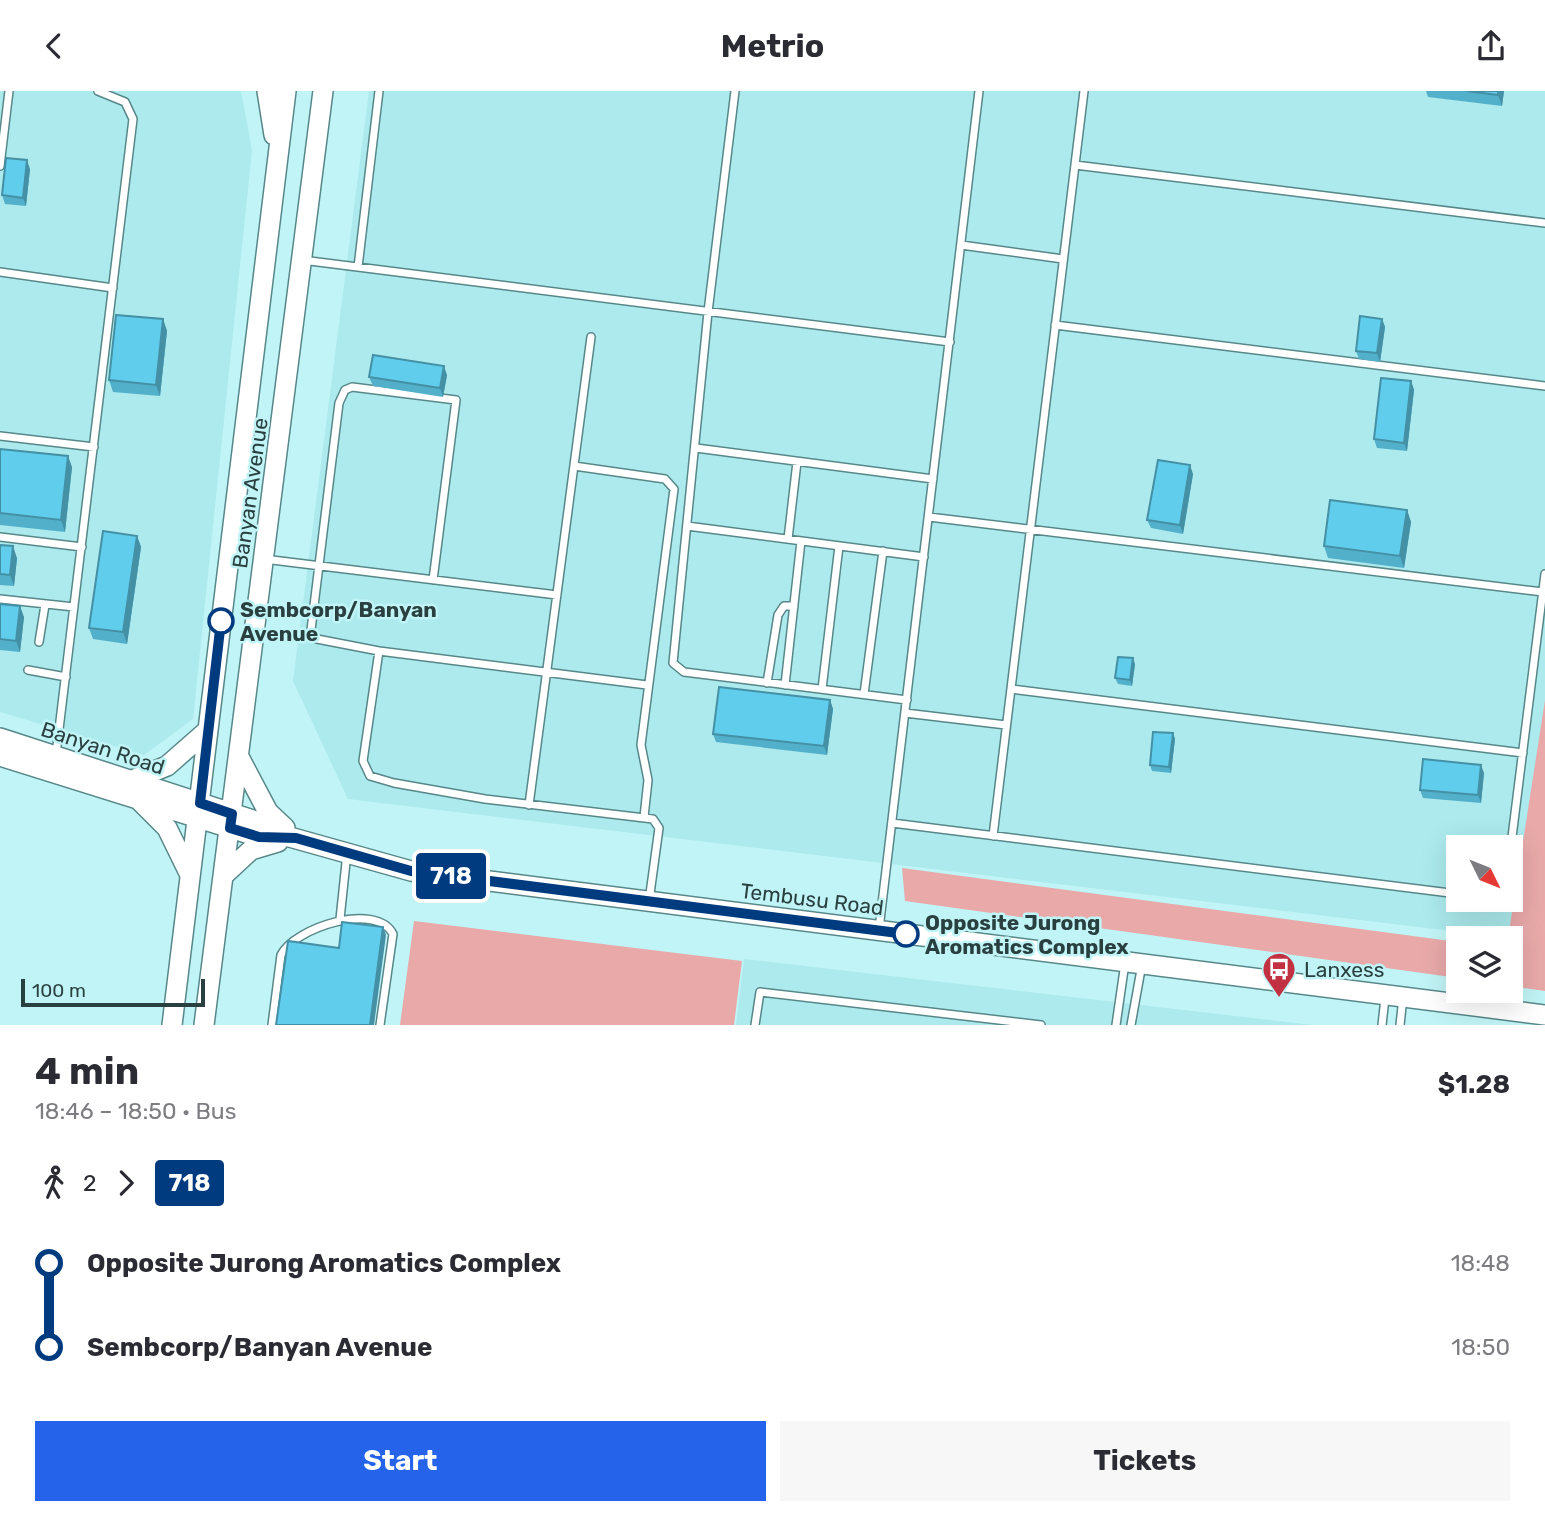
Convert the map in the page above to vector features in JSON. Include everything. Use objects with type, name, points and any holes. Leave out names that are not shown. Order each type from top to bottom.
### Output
[{"type":"street","points":[[267,91],[278,153]]},
{"type":"street","name":"Banyan Avenue","points":[[172,1025],[286,91]]},
{"type":"street","name":"Banyan Avenue","points":[[204,1025],[323,91]]},
{"type":"street","points":[[191,876],[167,828],[134,790],[171,763],[208,730]]},
{"type":"street","name":"Banyan Road","points":[[0,738],[134,790]]},
{"type":"street","name":"Banyan Road","points":[[0,755],[134,790],[231,821]]},
{"type":"street","points":[[224,875],[251,851],[291,837],[268,812],[239,757]]},
{"type":"street","name":"Tembusu Road","points":[[231,821],[259,837],[291,837],[411,871],[1394,996],[1519,1018],[1545,1015]]},
{"type":"lane","points":[[0,166],[9,91]]},
{"type":"lane","points":[[56,758],[134,119],[125,102],[98,91]]},
{"type":"lane","points":[[358,267],[379,91]]},
{"type":"lane","points":[[735,91],[708,311],[673,663],[684,672],[907,700]]},
{"type":"lane","points":[[878,930],[979,91]]},
{"type":"lane","points":[[993,836],[1084,91]]},
{"type":"lane","points":[[1075,165],[1545,223]]},
{"type":"lane","points":[[961,245],[1063,259]]},
{"type":"lane","points":[[302,260],[950,342]]},
{"type":"lane","points":[[0,272],[113,288]]},
{"type":"lane","points":[[1055,325],[1545,386]]},
{"type":"lane","points":[[530,804],[591,337]]},
{"type":"lane","points":[[433,580],[456,400],[360,386],[345,390],[339,403],[318,566],[313,635],[323,642],[379,652],[648,685]]},
{"type":"lane","points":[[0,436],[94,447]]},
{"type":"lane","points":[[696,448],[933,479]]},
{"type":"lane","points":[[788,539],[797,462]]},
{"type":"lane","points":[[574,466],[665,479],[674,489],[675,498],[640,745],[648,780],[644,817]]},
{"type":"lane","points":[[929,517],[1410,573],[1543,592]]},
{"type":"lane","points":[[687,526],[924,557]]},
{"type":"lane","points":[[0,537],[82,547]]},
{"type":"lane","points":[[785,685],[801,541]]},
{"type":"lane","points":[[822,689],[839,546]]},
{"type":"lane","points":[[864,694],[883,551]]},
{"type":"lane","points":[[264,559],[557,595]]},
{"type":"lane","points":[[1512,835],[1545,574]]},
{"type":"lane","points":[[0,599],[74,607]]},
{"type":"lane","points":[[39,642],[45,605]]},
{"type":"lane","points":[[767,683],[778,615],[784,606],[794,606]]},
{"type":"lane","points":[[379,652],[363,761],[365,771],[394,783],[653,819],[659,828],[649,901]]},
{"type":"lane","points":[[28,670],[66,677]]},
{"type":"lane","points":[[1011,689],[1523,753]]},
{"type":"lane","points":[[905,713],[1006,725]]},
{"type":"lane","points":[[892,823],[1446,893]]},
{"type":"lane","points":[[340,919],[347,853]]},
{"type":"lane","points":[[272,1025],[281,955],[286,945],[340,919],[380,922],[393,934],[380,1025]]},
{"type":"lane","points":[[1116,1025],[1133,963]]},
{"type":"lane","points":[[1131,1025],[1133,963]]},
{"type":"lane","points":[[755,1025],[760,992],[1041,1025]]},
{"type":"lane","points":[[1382,1025],[1394,996]]},
{"type":"lane","points":[[1394,996],[1400,1025]]},
{"type":"shaded area","points":[[0,91],[241,91],[252,150],[193,719],[144,755],[0,712]]},
{"type":"shaded area","points":[[369,91],[1545,91],[1545,758],[1523,871],[1523,835],[1446,835],[1446,912],[1515,912],[1512,926],[1446,926],[1446,930],[348,799],[293,681]]},
{"type":"shaded area","points":[[1545,700],[1545,991],[1523,988],[1523,926],[1510,926],[1512,912],[1523,912],[1523,842]]},
{"type":"shaded area","points":[[902,868],[1446,940],[1446,976],[905,901]]},
{"type":"shaded area","points":[[414,921],[742,961],[734,1025],[400,1025]]},
{"type":"shaded area","points":[[744,959],[1313,1025],[736,1025]]},
{"type":"building","points":[[1467,91],[1498,91],[1498,95]]},
{"type":"building","points":[[6,158],[27,160],[23,198],[2,195]]},
{"type":"building","points":[[116,315],[163,319],[156,385],[109,380]]},
{"type":"building","points":[[1360,316],[1382,319],[1377,353],[1356,351]]},
{"type":"building","points":[[373,355],[444,366],[440,388],[369,377]]},
{"type":"building","points":[[1381,378],[1411,381],[1404,443],[1374,439]]},
{"type":"building","points":[[0,449],[68,456],[61,520],[0,513]]},
{"type":"building","points":[[1158,460],[1190,465],[1180,525],[1147,520]]},
{"type":"building","points":[[1330,500],[1407,510],[1400,556],[1324,546]]},
{"type":"building","points":[[103,531],[137,536],[123,632],[89,628]]},
{"type":"building","points":[[0,545],[13,546],[10,575],[0,574]]},
{"type":"building","points":[[0,604],[20,606],[16,641],[0,639]]},
{"type":"building","points":[[1118,657],[1133,658],[1130,680],[1115,678]]},
{"type":"building","points":[[719,687],[830,700],[824,746],[713,734]]},
{"type":"building","points":[[1153,732],[1173,733],[1169,767],[1150,765]]},
{"type":"building","points":[[1423,759],[1481,765],[1478,795],[1420,790]]},
{"type":"building","points":[[342,922],[383,927],[370,1025],[276,1025],[288,941],[339,948]]},
{"type":"bus line","name":"718","points":[[221,621],[200,803],[232,814],[230,828],[259,837],[296,838],[411,871],[906,934]]},
{"type":"place","name":"Sembcorp/Banyan Avenue","points":[[221,621]]},
{"type":"place","name":"Opposite Jurong Aromatics Complex","points":[[906,934]]},
{"type":"place","name":"Lanxess","points":[[1279,999]]}]
